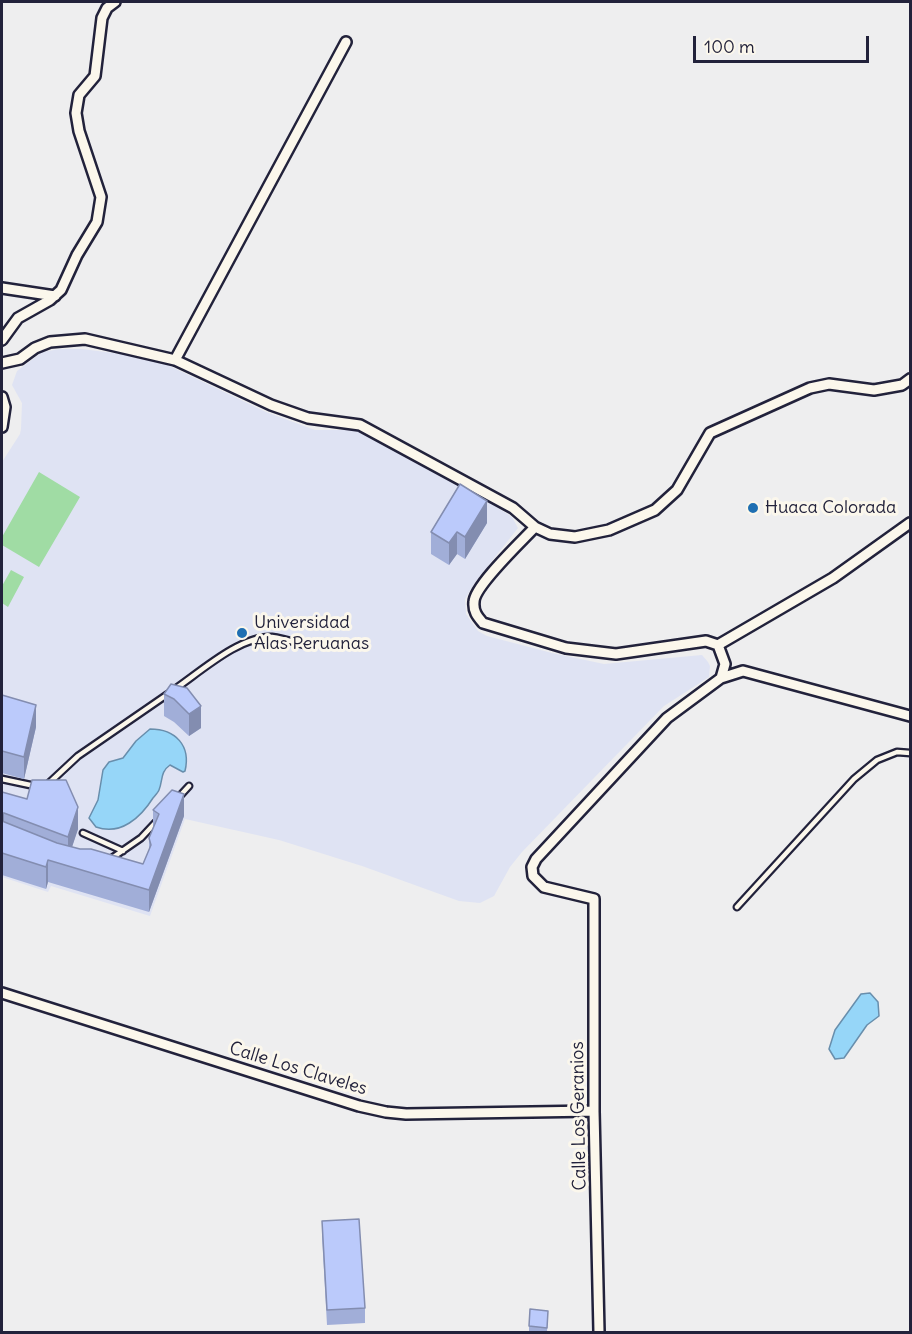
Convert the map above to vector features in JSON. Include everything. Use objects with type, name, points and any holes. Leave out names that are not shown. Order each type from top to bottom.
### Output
[{"type":"street","points":[[2,340],[18,318],[61,290],[100,214],[101,197],[79,131],[76,112],[80,95],[95,76],[102,18],[107,8],[115,2]]},
{"type":"street","points":[[175,360],[346,42]]},
{"type":"street","points":[[2,288],[55,296]]},
{"type":"street","points":[[2,363],[20,359],[35,348],[50,342],[85,339],[175,360],[271,405],[308,418],[360,425],[513,508],[535,527],[550,534],[575,537],[617,527],[655,510],[677,490],[710,433],[810,388],[829,384],[874,390],[902,385],[910,380]]},
{"type":"street","points":[[2,397],[5,407],[2,427]]},
{"type":"street","points":[[718,645],[833,578],[910,523]]},
{"type":"street","points":[[535,527],[488,576],[473,600],[475,613],[483,623],[566,648],[616,654],[706,641],[718,645],[723,654],[725,664],[721,678]]},
{"type":"street","points":[[721,678],[743,671],[910,716]]},
{"type":"street","name":"Calle Los Geranios","points":[[599,1332],[594,1111],[594,899],[544,886],[533,876],[532,867],[536,858],[667,718],[721,678]]},
{"type":"street","name":"Calle Los Claveles","points":[[2,993],[347,1102],[386,1112],[405,1114],[594,1111]]},
{"type":"lane","points":[[44,788],[78,756],[248,642],[273,637],[304,645]]},
{"type":"lane","points":[[737,907],[854,779],[877,760],[897,752],[910,753]]},
{"type":"lane","points":[[2,779],[53,790]]},
{"type":"lane","points":[[173,803],[189,786]]},
{"type":"lane","points":[[108,860],[141,838],[157,820]]},
{"type":"lane","points":[[83,833],[123,851]]},
{"type":"shaded area","name":"Universidad Alas Peruanas","points":[[82,349],[153,358],[266,412],[315,430],[364,430],[457,481],[512,517],[518,528],[476,581],[465,599],[466,614],[478,631],[487,636],[604,664],[702,655],[710,666],[709,677],[664,706],[522,852],[510,867],[494,896],[480,903],[459,901],[362,866],[279,840],[185,819],[150,916],[51,886],[48,892],[2,877],[2,462],[21,429],[22,403],[12,385],[17,371],[42,352]]},
{"type":"green space","points":[[39,472],[80,497],[39,567],[2,545],[2,537]]},
{"type":"green space","points":[[11,570],[24,577],[8,607],[2,603],[2,586]]},
{"type":"water","points":[[150,729],[167,732],[180,741],[186,754],[185,771],[170,765],[163,773],[158,792],[143,812],[129,823],[114,829],[96,827],[89,818],[98,800],[103,770],[109,762],[123,758],[136,741]]},
{"type":"water","points":[[870,993],[878,1002],[879,1016],[867,1025],[844,1058],[835,1059],[829,1049],[835,1030],[861,994]]},
{"type":"building","points":[[460,484],[487,501],[465,537],[457,532],[449,543],[431,532]]},
{"type":"building","points":[[171,684],[187,688],[201,706],[189,714],[174,699],[164,694]]},
{"type":"building","points":[[2,695],[36,705],[24,757],[2,751]]},
{"type":"building","points":[[32,780],[66,780],[78,807],[68,837],[2,813],[2,792],[27,799]]},
{"type":"building","points":[[172,790],[184,794],[149,890],[48,860],[46,867],[2,853],[2,821],[57,843],[80,849],[91,849],[143,864],[151,845],[149,838],[159,814],[153,810]]},
{"type":"building","points":[[359,1219],[365,1308],[327,1310],[322,1221]]},
{"type":"building","points":[[530,1309],[548,1311],[547,1328],[529,1326]]},
{"type":"place","name":"Huaca Colorada","points":[[753,508]]},
{"type":"place","name":"Universidad Alas Peruanas","points":[[242,633]]}]
